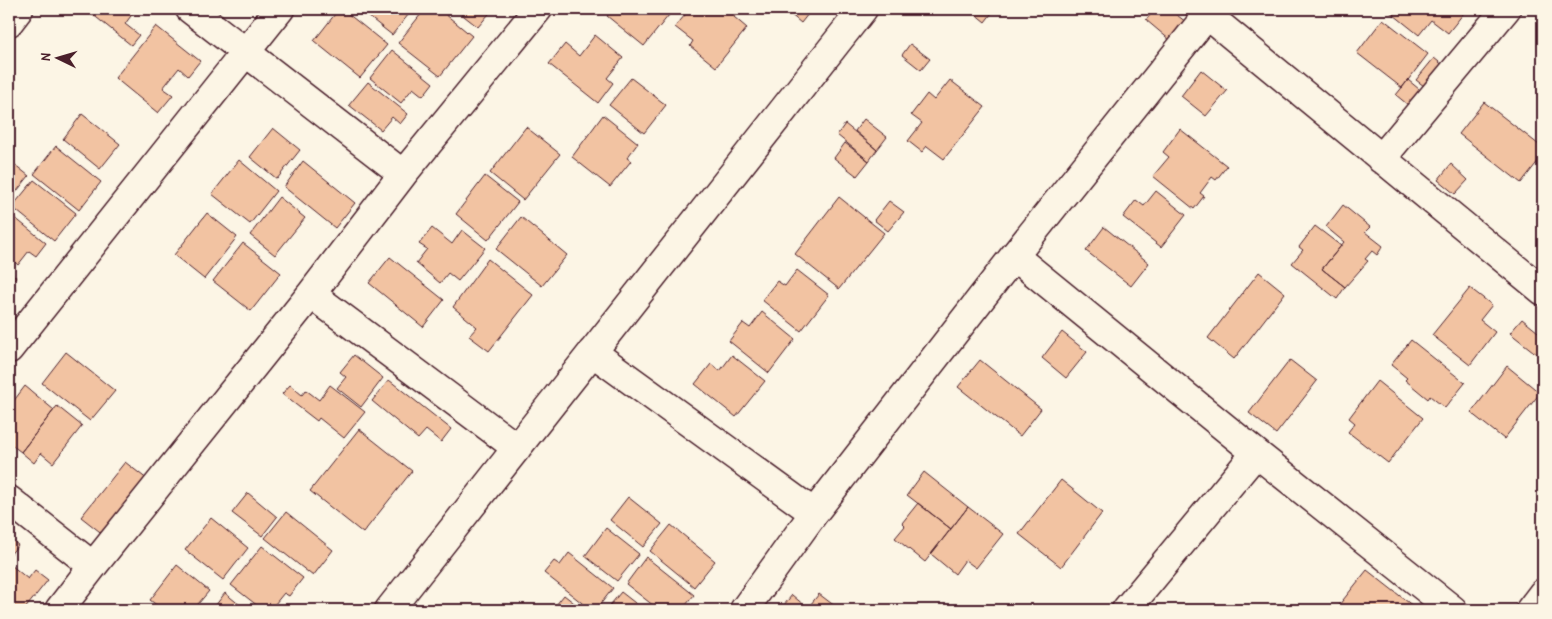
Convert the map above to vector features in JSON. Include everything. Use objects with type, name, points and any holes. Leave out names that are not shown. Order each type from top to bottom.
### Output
[{"type":"street","points":[[9,22],[19,9]]},
{"type":"street","points":[[190,9],[403,174]]},
{"type":"street","points":[[9,349],[280,9]]},
{"type":"street","points":[[59,610],[92,566],[311,294],[403,174],[538,9]]},
{"type":"street","points":[[388,610],[863,9]]},
{"type":"street","points":[[1381,159],[1506,9]]},
{"type":"street","points":[[744,610],[814,513],[1206,11],[1381,159],[1543,291]]},
{"type":"street","points":[[1014,256],[1256,453],[1454,610]]},
{"type":"street","points":[[311,294],[517,448]]},
{"type":"street","points":[[592,352],[814,513]]},
{"type":"street","points":[[1126,610],[1256,453]]},
{"type":"street","points":[[9,500],[92,566]]},
{"type":"street","points":[[1530,610],[1543,593]]},
{"type":"building","points":[[88,9],[136,9],[125,24],[139,35],[131,45]]},
{"type":"building","points":[[339,9],[342,9],[387,45],[360,78],[314,41]]},
{"type":"building","points":[[359,9],[413,9],[392,35]]},
{"type":"building","points":[[425,9],[439,9],[472,36],[440,76],[398,43]]},
{"type":"building","points":[[455,9],[493,9],[478,27]]},
{"type":"building","points":[[612,9],[662,9],[669,15],[644,46],[607,16]]},
{"type":"building","points":[[690,9],[741,9],[734,17],[747,28],[716,67],[690,46],[693,41],[675,27]]},
{"type":"building","points":[[784,9],[812,9],[801,23]]},
{"type":"building","points":[[969,9],[995,9],[985,22]]},
{"type":"building","points":[[1155,9],[1169,9],[1186,22],[1171,41],[1146,20]]},
{"type":"building","points":[[1390,9],[1467,9],[1448,33],[1431,20],[1419,35],[1389,11]]},
{"type":"building","points":[[1383,19],[1428,54],[1402,88],[1357,53]]},
{"type":"building","points":[[156,26],[200,61],[188,76],[179,68],[163,88],[173,95],[158,113],[115,78]]},
{"type":"building","points":[[595,35],[623,58],[607,78],[613,83],[598,103],[549,64],[565,44],[579,56]]},
{"type":"building","points":[[910,44],[930,59],[921,70],[902,55]]},
{"type":"building","points":[[392,50],[433,83],[423,96],[413,88],[401,103],[370,78]]},
{"type":"building","points":[[1434,58],[1449,70],[1432,92],[1416,80]]},
{"type":"building","points":[[1201,70],[1227,91],[1206,116],[1181,96]]},
{"type":"building","points":[[631,78],[666,105],[644,133],[609,105]]},
{"type":"building","points":[[950,80],[985,107],[944,159],[927,146],[922,152],[908,141],[922,123],[911,115],[927,94],[934,100]]},
{"type":"building","points":[[1408,80],[1425,94],[1413,109],[1396,95]]},
{"type":"building","points":[[368,82],[408,114],[400,124],[392,117],[381,130],[349,105]]},
{"type":"building","points":[[1484,102],[1543,148],[1543,155],[1521,183],[1459,134]]},
{"type":"building","points":[[82,114],[120,144],[100,169],[63,139]]},
{"type":"building","points":[[603,115],[638,143],[627,158],[631,161],[610,187],[572,157]]},
{"type":"building","points":[[864,119],[887,137],[877,150],[855,131]]},
{"type":"building","points":[[845,124],[877,150],[869,161],[837,135]]},
{"type":"building","points":[[526,127],[560,154],[523,200],[490,173]]},
{"type":"building","points":[[273,128],[300,150],[277,179],[250,157]]},
{"type":"building","points":[[1180,129],[1227,166],[1216,180],[1212,177],[1200,193],[1204,196],[1194,209],[1153,176],[1169,157],[1163,152]]},
{"type":"building","points":[[845,143],[869,161],[857,176],[834,158]]},
{"type":"building","points":[[56,146],[101,182],[79,210],[34,174]]},
{"type":"building","points":[[9,160],[29,176],[9,201]]},
{"type":"building","points":[[239,160],[276,191],[250,224],[212,194]]},
{"type":"building","points":[[303,161],[355,203],[335,228],[284,187]]},
{"type":"building","points":[[1451,164],[1468,180],[1455,194],[1438,180]]},
{"type":"building","points":[[485,176],[518,202],[488,240],[456,214]]},
{"type":"building","points":[[34,180],[76,213],[54,241],[12,207]]},
{"type":"building","points":[[1156,191],[1186,215],[1161,247],[1123,217],[1136,200],[1144,206]]},
{"type":"building","points":[[279,197],[305,218],[275,255],[250,235]]},
{"type":"building","points":[[839,197],[884,233],[839,289],[795,254]]},
{"type":"building","points":[[889,201],[904,212],[888,231],[874,220]]},
{"type":"building","points":[[1343,205],[1370,227],[1365,232],[1383,246],[1377,255],[1372,251],[1365,259],[1368,261],[1345,287],[1322,269],[1344,242],[1326,227]]},
{"type":"building","points":[[9,213],[46,243],[36,256],[29,251],[18,265],[9,257]]},
{"type":"building","points":[[207,213],[237,237],[204,279],[174,255]]},
{"type":"building","points":[[521,217],[567,255],[542,286],[496,249]]},
{"type":"building","points":[[1315,226],[1341,246],[1322,269],[1345,287],[1337,299],[1292,263],[1303,250],[1299,247]]},
{"type":"building","points":[[1104,227],[1149,263],[1131,286],[1086,251]]},
{"type":"building","points":[[432,228],[452,244],[462,230],[485,248],[458,281],[448,273],[440,283],[416,263],[427,249],[419,244]]},
{"type":"building","points":[[243,243],[281,273],[251,311],[213,281]]},
{"type":"building","points":[[390,257],[444,300],[423,327],[369,283]]},
{"type":"building","points":[[488,259],[533,295],[489,351],[469,336],[477,327],[453,307]]},
{"type":"building","points":[[797,270],[829,295],[801,331],[762,300],[777,281],[785,286]]},
{"type":"building","points":[[9,271],[16,277],[9,285]]},
{"type":"building","points":[[1259,272],[1285,293],[1234,359],[1208,338]]},
{"type":"building","points":[[1470,288],[1492,305],[1480,320],[1495,332],[1470,365],[1432,335]]},
{"type":"building","points":[[762,312],[795,339],[769,373],[729,341],[743,323],[750,328]]},
{"type":"building","points":[[1522,319],[1543,336],[1543,359],[1510,333]]},
{"type":"building","points":[[1062,332],[1087,352],[1066,378],[1042,358]]},
{"type":"building","points":[[1411,340],[1465,383],[1445,408],[1430,396],[1428,399],[1405,380],[1407,378],[1391,365]]},
{"type":"building","points":[[66,352],[115,391],[90,421],[42,383]]},
{"type":"building","points":[[354,355],[383,378],[361,407],[337,388],[346,377],[340,372]]},
{"type":"building","points":[[732,355],[765,381],[736,417],[695,384],[711,364],[720,371]]},
{"type":"building","points":[[980,360],[1041,409],[1020,436],[958,387]]},
{"type":"building","points":[[1290,360],[1317,381],[1276,434],[1249,413]]},
{"type":"building","points":[[1507,366],[1540,393],[1504,439],[1471,413]]},
{"type":"building","points":[[389,380],[451,429],[441,442],[426,430],[418,439],[372,401]]},
{"type":"building","points":[[1377,381],[1423,418],[1388,463],[1348,432],[1355,423],[1349,418]]},
{"type":"building","points":[[290,385],[302,395],[306,390],[319,400],[330,385],[365,412],[344,438],[319,418],[317,421],[282,394]]},
{"type":"building","points":[[25,386],[54,410],[21,452],[9,443],[9,407]]},
{"type":"building","points":[[57,406],[82,426],[53,463],[41,453],[34,463],[21,452]]},
{"type":"building","points":[[359,429],[412,471],[363,533],[310,491]]},
{"type":"building","points":[[125,462],[148,480],[104,535],[81,517]]},
{"type":"building","points":[[924,472],[968,507],[951,529],[907,495]]},
{"type":"building","points":[[1061,480],[1102,513],[1061,567],[1019,534]]},
{"type":"building","points":[[248,493],[277,517],[262,536],[232,513]]},
{"type":"building","points":[[628,497],[662,524],[643,547],[610,520]]},
{"type":"building","points":[[918,503],[951,529],[925,562],[895,538],[905,526],[902,523]]},
{"type":"building","points":[[968,507],[1003,534],[976,568],[965,560],[955,574],[931,554]]},
{"type":"building","points":[[286,512],[333,550],[313,576],[265,538]]},
{"type":"building","points":[[211,518],[248,548],[223,580],[185,550]]},
{"type":"building","points":[[671,525],[715,561],[694,587],[650,551]]},
{"type":"building","points":[[606,528],[639,554],[617,581],[585,556]]},
{"type":"building","points":[[9,538],[18,545],[9,556]]},
{"type":"building","points":[[262,546],[303,578],[289,596],[284,593],[270,610],[263,610],[231,585]]},
{"type":"building","points":[[569,553],[613,588],[596,610],[591,610],[544,573],[554,561],[560,565]]},
{"type":"building","points":[[646,557],[694,595],[682,610],[659,610],[626,584]]},
{"type":"building","points":[[11,565],[28,579],[35,570],[48,580],[24,610],[9,610],[9,568]]},
{"type":"building","points":[[177,565],[209,591],[193,610],[163,610],[150,600]]},
{"type":"building","points":[[1367,570],[1418,610],[1335,610]]},
{"type":"building","points":[[621,592],[644,610],[606,610]]},
{"type":"building","points":[[225,593],[246,610],[212,610]]},
{"type":"building","points":[[819,594],[840,610],[806,610]]},
{"type":"building","points":[[564,595],[583,610],[552,610]]},
{"type":"building","points":[[792,595],[805,606],[802,610],[780,610]]}]
